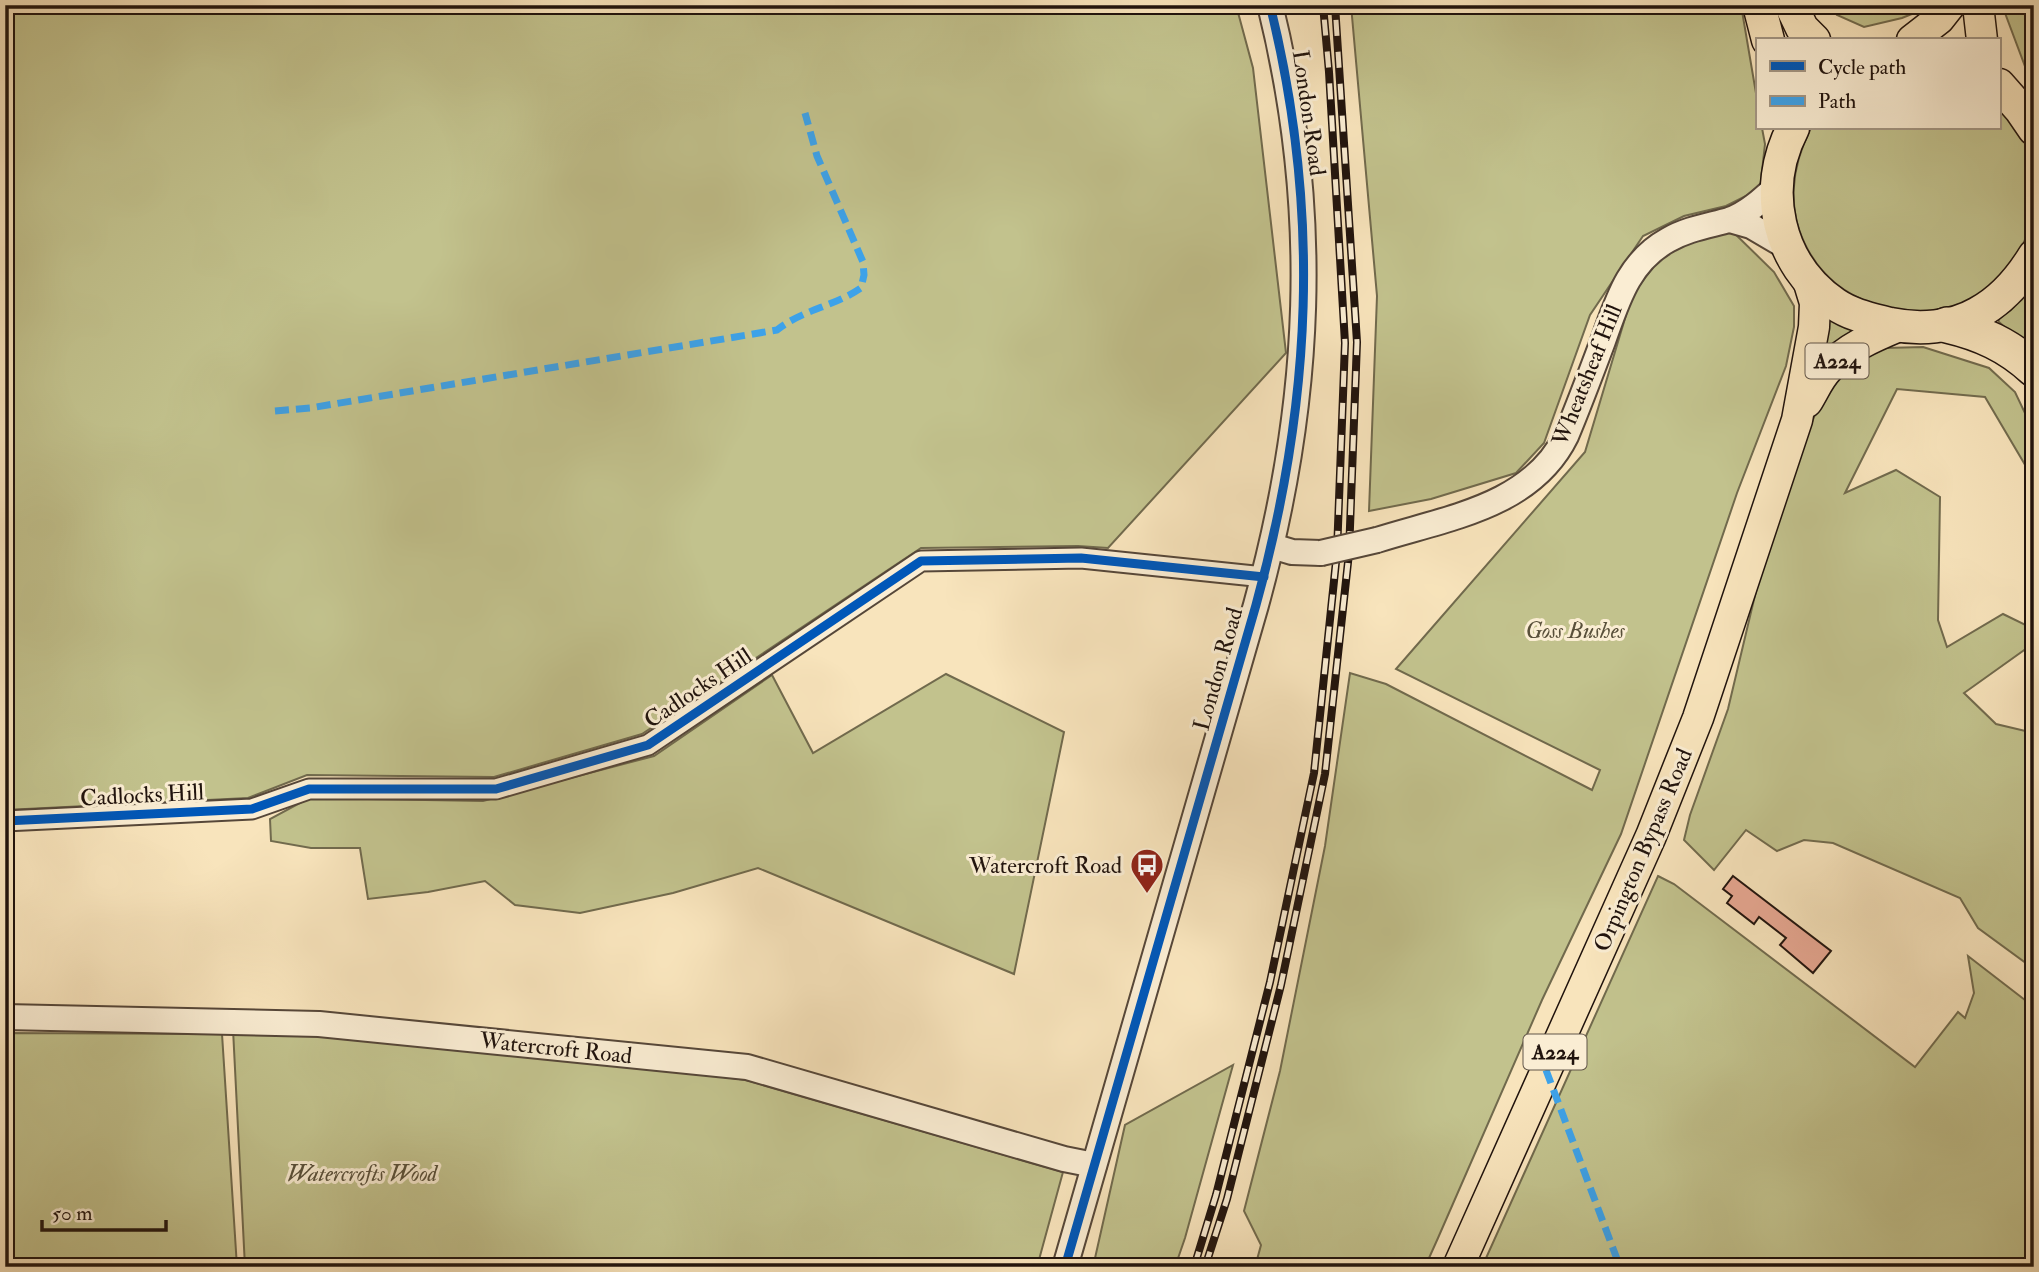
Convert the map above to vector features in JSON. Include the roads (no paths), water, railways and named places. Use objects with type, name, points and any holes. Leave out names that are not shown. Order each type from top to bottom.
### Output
[{"type":"highway","points":[[1759,5],[1767,38]]},
{"type":"highway","points":[[1791,5],[1802,28],[1812,38]]},
{"type":"highway","points":[[2000,86],[2030,116]]},
{"type":"highway","points":[[1777,130],[1780,226],[1787,247],[1808,280],[1835,304],[1853,313],[1899,326],[1947,325],[1987,308],[2017,281],[2034,256]]},
{"type":"highway","points":[[1778,175],[1792,130]]},
{"type":"highway","points":[[1947,325],[1974,331],[2001,344],[2034,369]]},
{"type":"main road","points":[[1915,38],[1939,19],[1950,5]]},
{"type":"main road","points":[[1978,5],[1982,38]]},
{"type":"main road","name":"Orpington Bypass Road","points":[[1458,1267],[1676,775],[1707,692],[1797,420],[1815,318],[1815,303],[1808,280]]},
{"type":"main road","name":"Orpington Bypass Road","points":[[1797,420],[1829,368],[1869,339],[1899,326]]},
{"type":"street","name":"London Road","points":[[1065,1267],[1264,577],[1286,483],[1297,407],[1304,274],[1301,191],[1294,120],[1270,5]]},
{"type":"street","name":"Wheatsheaf Hill","points":[[1272,546],[1292,552],[1321,553],[1377,540],[1497,502],[1515,493],[1535,478],[1557,454],[1619,295],[1633,270],[1667,240],[1690,229],[1730,220],[1758,204],[1778,175]]},
{"type":"street","points":[[1730,220],[1751,226],[1787,247]]},
{"type":"street","name":"Cadlocks Hill","points":[[5,821],[252,809],[309,789],[496,789],[522,782],[648,746],[921,561],[1082,558],[1264,577]]},
{"type":"street","name":"Watercroft Road","points":[[5,1017],[319,1024],[747,1067],[1064,1159],[1094,1165]]},
{"type":"railway","points":[[1194,1267],[1216,1195],[1270,982],[1314,773],[1337,552],[1345,343],[1323,5]]},
{"type":"railway","points":[[1205,1267],[1227,1199],[1281,985],[1325,774],[1349,553],[1357,342],[1335,5]]},
{"type":"place","name":"Watercroft Road","points":[[1147,895]]},
{"type":"park label","name":"Goss Bushes","points":[[1575,630]]},
{"type":"park label","name":"Watercrofts Wood","points":[[362,1173]]}]
